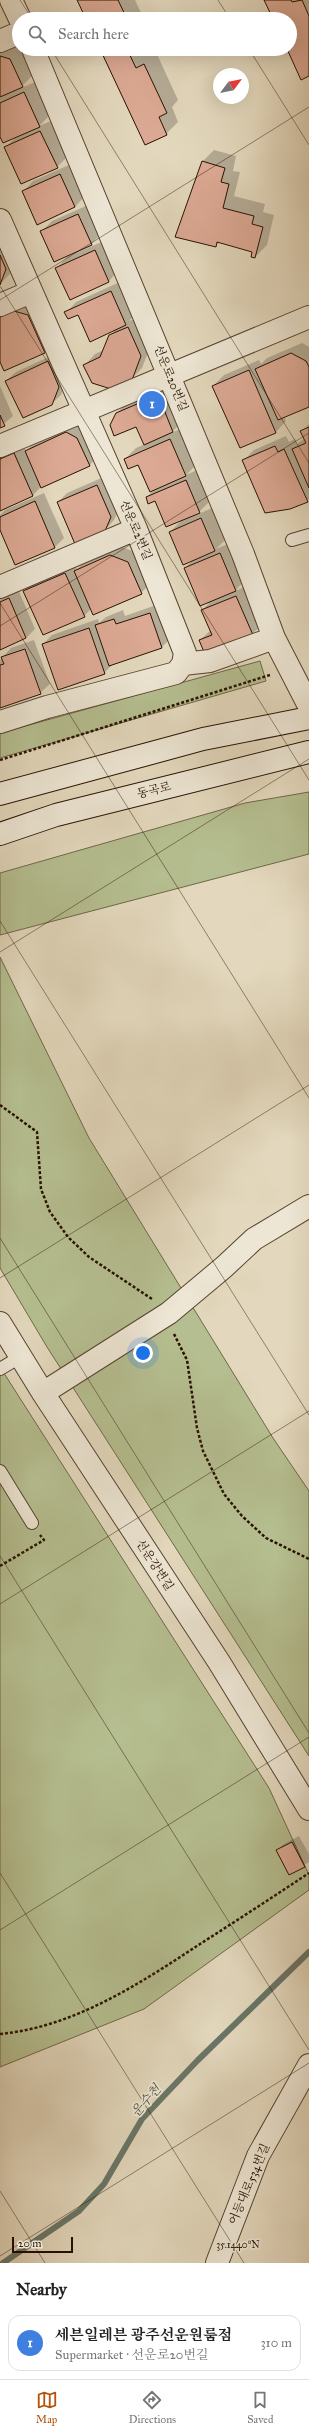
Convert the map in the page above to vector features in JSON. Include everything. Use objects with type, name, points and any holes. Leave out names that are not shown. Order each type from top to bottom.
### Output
[{"type":"street","points":[[11,0],[17,12]]},
{"type":"street","points":[[0,41],[12,36]]},
{"type":"street","name":"선운로20번길","points":[[36,56],[170,375],[243,554],[274,638],[309,706]]},
{"type":"street","name":"선운로2번길","points":[[0,220],[136,529],[185,653],[183,664]]},
{"type":"street","points":[[0,305],[31,292]]},
{"type":"street","points":[[0,446],[309,317]]},
{"type":"street","points":[[0,587],[136,529]]},
{"type":"street","points":[[0,722],[47,707],[176,674],[183,664],[210,661],[274,638]]},
{"type":"street","points":[[0,794],[203,739],[309,718]]},
{"type":"street","name":"동곡로","points":[[0,834],[56,815],[309,752]]},
{"type":"street","points":[[43,1393],[169,1313],[224,1268],[254,1239],[309,1206]]},
{"type":"street","name":"선운강변길","points":[[0,1323],[43,1393],[219,1662],[309,1809]]},
{"type":"street","name":"어등대로534번길","points":[[217,2263],[258,2156],[309,2065]]},
{"type":"lane","points":[[292,540],[309,535]]},
{"type":"lane","points":[[0,1369],[20,1357]]},
{"type":"lane","points":[[0,1471],[32,1523]]},
{"type":"path","points":[[0,760],[271,674]]},
{"type":"path","points":[[0,1105],[36,1132],[41,1189],[50,1212],[68,1237],[89,1257],[152,1299]]},
{"type":"path","points":[[172,1328],[187,1360],[197,1428],[203,1451],[224,1494],[242,1516],[266,1538],[309,1559]]},
{"type":"path","points":[[0,1566],[44,1540],[32,1523]]},
{"type":"path","points":[[0,2034],[22,2032],[85,2011],[139,1984],[309,1874]]},
{"type":"green space","points":[[260,661],[266,681],[0,758],[0,733]]},
{"type":"green space","points":[[309,792],[309,854],[0,935],[0,873],[245,803]]},
{"type":"green space","points":[[0,957],[89,1138],[273,1438],[309,1491],[309,1756],[47,1347],[0,1268]]},
{"type":"green space","points":[[0,1367],[269,1788],[309,1875],[309,1890],[144,2009],[0,2067]]},
{"type":"building","points":[[77,0],[118,0],[124,12],[83,12]]},
{"type":"building","points":[[264,0],[291,0],[292,2],[302,0],[309,16],[309,76],[301,80],[290,56],[297,56],[297,12],[270,12]]},
{"type":"building","points":[[0,56],[10,59],[23,87],[0,97]]},
{"type":"building","points":[[103,56],[130,56],[136,68],[144,64],[167,113],[159,117],[167,135],[145,145]]},
{"type":"building","points":[[24,92],[40,127],[3,143],[0,137],[0,103]]},
{"type":"building","points":[[40,131],[58,168],[21,184],[4,147]]},
{"type":"building","points":[[202,161],[225,168],[221,182],[229,184],[223,208],[254,216],[252,224],[263,227],[255,258],[251,257],[252,252],[217,242],[216,247],[175,237]]},
{"type":"building","points":[[60,174],[75,207],[37,225],[22,191]]},
{"type":"building","points":[[78,214],[92,245],[54,262],[40,231]]},
{"type":"building","points":[[95,250],[109,282],[70,300],[55,268]]},
{"type":"building","points":[[0,255],[6,269],[0,285]]},
{"type":"building","points":[[111,291],[126,325],[90,342],[78,315],[68,319],[64,312]]},
{"type":"building","points":[[14,311],[28,315],[45,353],[4,371],[0,362],[0,317]]},
{"type":"building","points":[[128,327],[141,356],[132,380],[111,389],[92,383],[83,365],[100,357],[109,335]]},
{"type":"building","points":[[291,353],[306,361],[309,367],[309,407],[278,420],[255,369]]},
{"type":"building","points":[[48,361],[59,387],[52,405],[23,418],[5,381]]},
{"type":"building","points":[[249,370],[276,433],[240,448],[212,386]]},
{"type":"building","points":[[158,395],[173,432],[144,445],[136,427],[114,436],[110,425],[116,413]]},
{"type":"building","points":[[0,415],[5,426],[0,428]]},
{"type":"building","points":[[309,427],[309,488],[292,449],[306,443],[300,431]]},
{"type":"building","points":[[66,432],[77,438],[90,466],[41,488],[25,451]]},
{"type":"building","points":[[170,439],[186,476],[150,492],[138,465],[128,469],[124,459]]},
{"type":"building","points":[[275,446],[278,452],[284,449],[308,502],[290,509],[265,513],[242,460]]},
{"type":"building","points":[[14,453],[33,496],[0,511],[0,459]]},
{"type":"building","points":[[186,480],[200,513],[166,527],[155,501],[148,504],[146,497]]},
{"type":"building","points":[[97,485],[111,517],[105,531],[75,544],[57,502]]},
{"type":"building","points":[[35,501],[55,548],[15,565],[0,530],[0,517]]},
{"type":"building","points":[[201,518],[215,551],[183,565],[169,532]]},
{"type":"building","points":[[220,553],[236,591],[200,606],[184,568]]},
{"type":"building","points":[[110,555],[128,562],[142,594],[93,615],[74,571]]},
{"type":"building","points":[[65,573],[85,617],[43,635],[23,591]]},
{"type":"building","points":[[236,596],[253,635],[204,652],[199,640],[212,635],[201,610]]},
{"type":"building","points":[[9,598],[26,638],[0,650],[0,602]]},
{"type":"building","points":[[150,613],[162,648],[109,666],[95,625],[114,619],[116,624]]},
{"type":"building","points":[[89,628],[105,674],[58,690],[42,644]]},
{"type":"building","points":[[25,649],[41,694],[0,708],[0,665],[4,664],[1,657]]},
{"type":"building","points":[[292,1842],[305,1867],[289,1875],[276,1850]]},
{"type":"waterway","name":"운수천","points":[[3,2263],[79,2211],[104,2184],[142,2119],[197,2061],[309,1952]]},
{"type":"place","name":"세븐일레븐 광주선운원룸점","points":[[152,404]]}]
